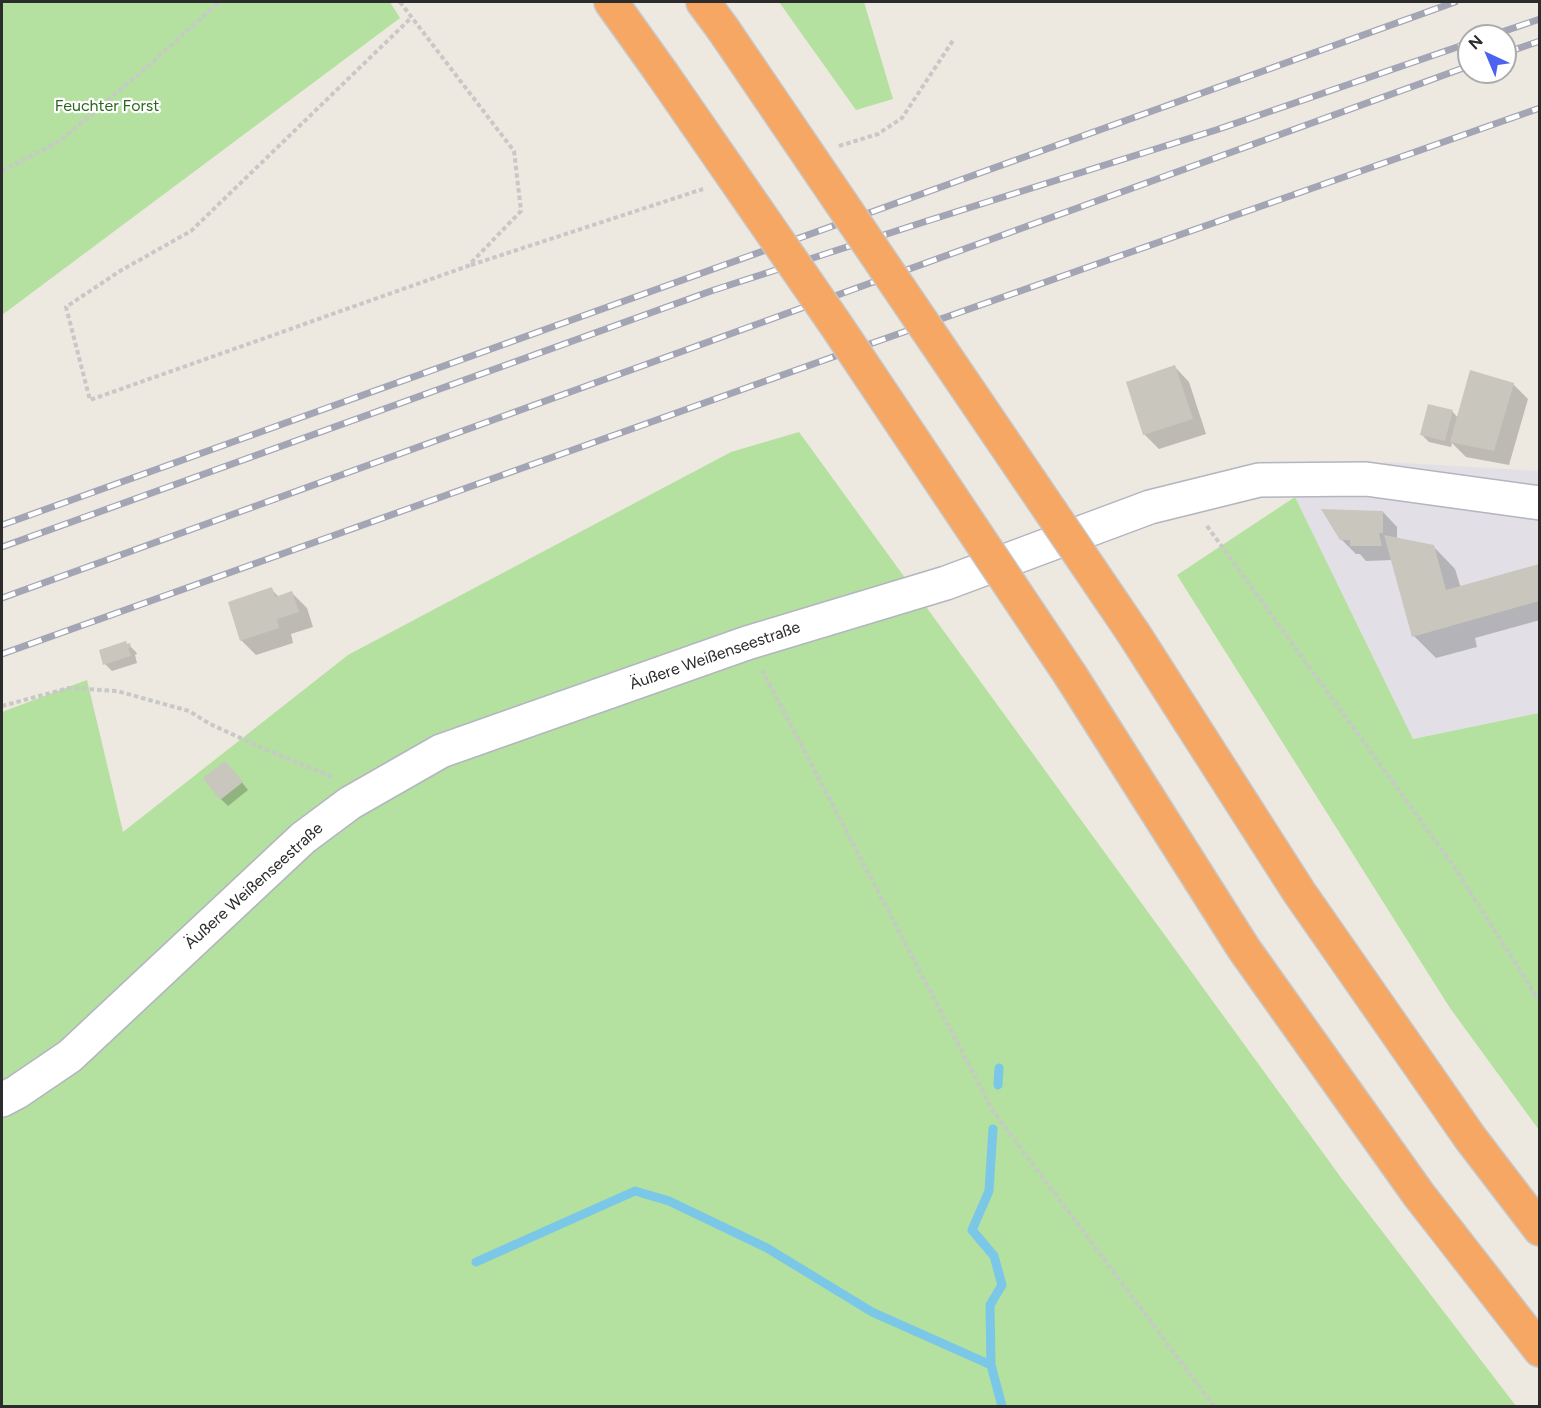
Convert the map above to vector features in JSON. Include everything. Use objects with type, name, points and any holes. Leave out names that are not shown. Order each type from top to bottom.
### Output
[{"type":"highway","points":[[611,2],[836,325],[1071,676],[1244,949],[1419,1195],[1539,1350]]},
{"type":"highway","points":[[703,2],[1134,634],[1299,892],[1471,1139],[1539,1229]]},
{"type":"street","name":"Äußere Weißenseestraße","points":[[2,1100],[70,1056],[303,838],[350,803],[441,751],[747,643],[946,583],[1150,507],[1259,480],[1366,479],[1539,504]]},
{"type":"path","points":[[2,171],[60,141],[219,2]]},
{"type":"path","points":[[400,2],[514,151],[522,211],[468,266]]},
{"type":"path","points":[[411,18],[191,231],[120,271],[66,307],[90,400],[468,266],[711,187]]},
{"type":"path","points":[[833,148],[878,134],[902,118],[954,39]]},
{"type":"path","points":[[1203,494],[1207,528],[1453,865],[1539,1002]]},
{"type":"path","points":[[747,643],[993,1111],[1214,1407]]},
{"type":"path","points":[[2,706],[69,688],[117,691],[189,711],[210,724],[334,778],[350,803]]},
{"type":"shaded area","points":[[1386,462],[1539,471],[1539,713],[1413,739],[1295,497]]},
{"type":"green space","name":"Feuchter Forst","points":[[2,2],[390,2],[400,18],[2,315]]},
{"type":"green space","points":[[779,2],[864,2],[893,99],[856,110]]},
{"type":"green space","points":[[799,432],[1342,1179],[1516,1406],[2,1406],[2,712],[87,680],[123,832],[348,655],[731,452]]},
{"type":"green space","points":[[1295,497],[1413,739],[1539,713],[1539,1130],[1450,1008],[1177,575]]},
{"type":"building","points":[[1175,365],[1193,419],[1143,435],[1126,382]]},
{"type":"building","points":[[1470,370],[1514,383],[1494,451],[1450,442]]},
{"type":"building","points":[[1428,404],[1453,410],[1445,441],[1420,435]]},
{"type":"building","points":[[1321,509],[1383,511],[1383,533],[1379,533],[1382,546],[1350,546],[1350,540],[1340,540]]},
{"type":"building","points":[[1384,535],[1434,545],[1446,590],[1539,564],[1539,601],[1412,637]]},
{"type":"building","points":[[272,587],[275,597],[292,591],[299,612],[277,619],[279,628],[240,641],[228,602]]},
{"type":"building","points":[[126,641],[127,644],[130,643],[131,647],[128,648],[131,656],[103,665],[99,650]]},
{"type":"building","points":[[225,761],[243,782],[220,800],[203,778]]},
{"type":"waterway","points":[[998,1085],[999,1068]]},
{"type":"waterway","points":[[993,1129],[989,1191],[972,1230],[994,1256],[1002,1285],[990,1305],[991,1365],[1002,1406]]},
{"type":"waterway","points":[[476,1262],[635,1191],[669,1201],[767,1248],[872,1312],[991,1365]]},
{"type":"railway","points":[[2,525],[1455,2]]},
{"type":"railway","points":[[1517,27],[1540,19]]},
{"type":"railway","points":[[1517,49],[1540,41]]},
{"type":"railway","points":[[2,547],[711,291],[1216,130],[1457,47]]},
{"type":"railway","points":[[2,598],[1457,70]]},
{"type":"railway","points":[[2,654],[830,358],[1540,108]]}]
